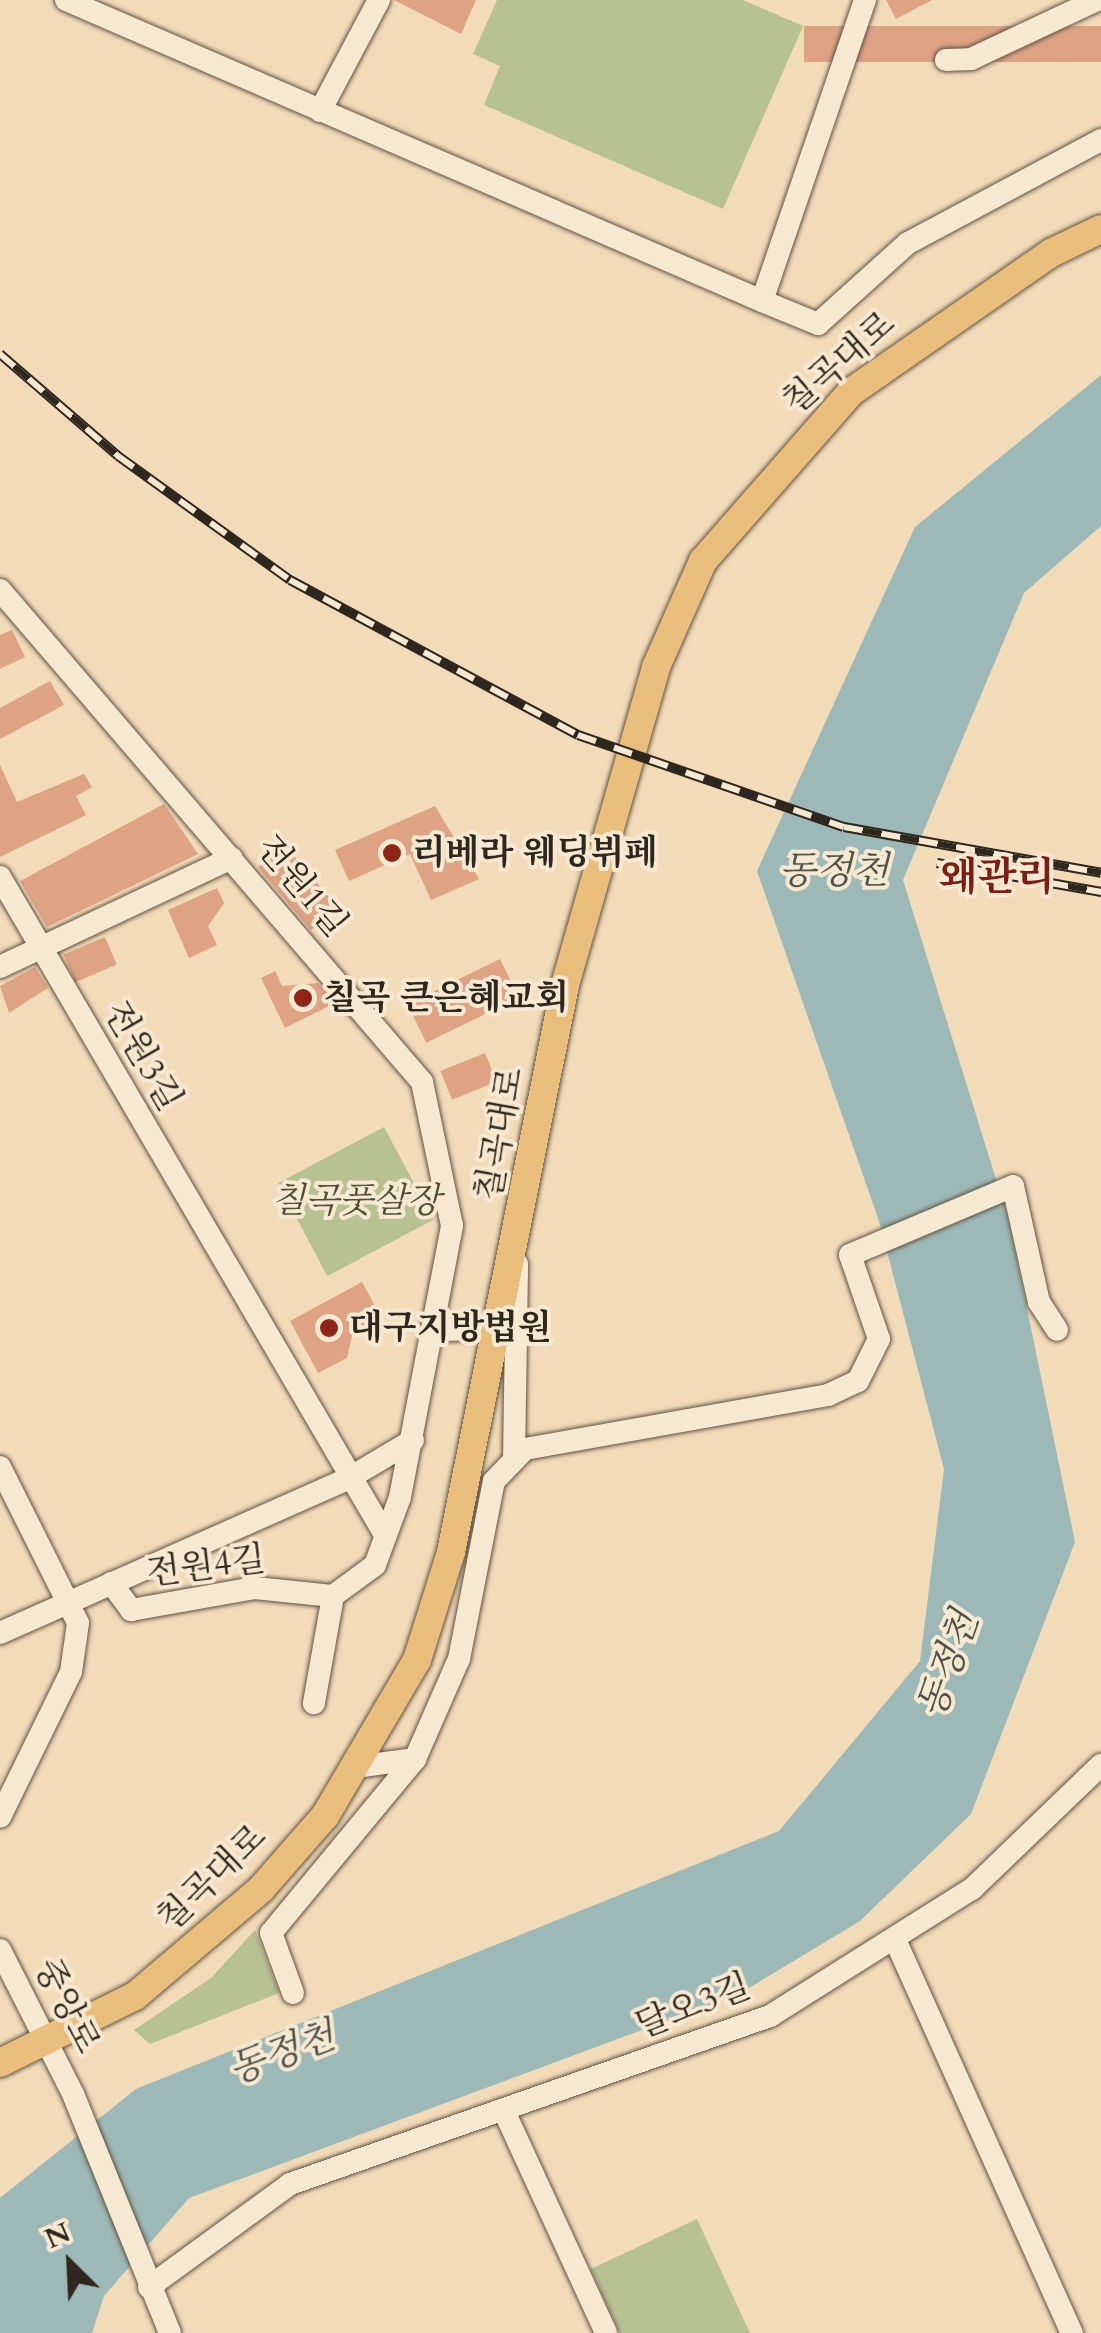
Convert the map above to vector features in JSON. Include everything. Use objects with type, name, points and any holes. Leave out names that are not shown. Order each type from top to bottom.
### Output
[{"type":"main road","name":"칠곡대로","points":[[0,2063],[101,2018],[196,1950],[326,1816],[435,1613],[517,1247],[565,985],[656,667],[703,561],[851,392],[1051,252],[1101,228]]},
{"type":"street","points":[[66,0],[818,324],[908,243],[1101,140]]},
{"type":"street","points":[[320,111],[378,0]]},
{"type":"street","points":[[762,301],[865,0]]},
{"type":"street","points":[[946,60],[971,60],[1097,0]]},
{"type":"street","name":"전원1길","points":[[0,590],[422,1082],[452,1226],[413,1440],[375,1565],[333,1596]]},
{"type":"street","points":[[0,967],[232,858]]},
{"type":"street","name":"전원3길","points":[[0,877],[346,1480]]},
{"type":"street","points":[[293,1993],[271,1933],[415,1759],[458,1659],[494,1480],[524,1450],[828,1395],[858,1382],[878,1338],[850,1255],[1013,1186],[1039,1302],[1057,1330]]},
{"type":"street","points":[[514,1460],[517,1247]]},
{"type":"street","points":[[432,1330],[497,1328]]},
{"type":"street","name":"전원4길","points":[[0,1632],[346,1480],[413,1440]]},
{"type":"street","points":[[0,1467],[78,1623],[72,1672],[0,1817]]},
{"type":"street","points":[[346,1480],[384,1533]]},
{"type":"street","name":"전원4길","points":[[111,1583],[131,1610],[255,1588],[333,1596]]},
{"type":"street","points":[[314,1704],[333,1596]]},
{"type":"street","points":[[355,1767],[415,1759]]},
{"type":"street","name":"달오3길","points":[[149,2287],[290,2184],[770,2016],[897,1944],[986,1878],[1101,1765]]},
{"type":"street","points":[[897,1944],[1072,2333]]},
{"type":"street","name":"중앙로","points":[[0,1950],[73,2094],[149,2287]]},
{"type":"street","points":[[504,2111],[606,2333]]},
{"type":"street","points":[[149,2287],[170,2333]]},
{"type":"green space","points":[[497,0],[743,0],[803,26],[723,209],[484,105],[500,66],[473,54]]},
{"type":"green space","name":"칠곡풋살장","points":[[384,1127],[433,1220],[327,1276],[278,1183]]},
{"type":"green space","points":[[255,1930],[279,1993],[150,2044],[134,2030],[211,1978]]},
{"type":"green space","points":[[697,2219],[750,2333],[620,2333],[591,2269]]},
{"type":"water","name":"동정천","points":[[1101,375],[1101,526],[1024,593],[903,880],[1009,1221],[1075,1542],[971,1814],[860,1921],[739,1994],[189,2198],[104,2296],[92,2333],[0,2333],[0,2198],[136,2089],[779,1831],[920,1661],[944,1469],[879,1221],[757,871],[915,527]]},
{"type":"building","points":[[394,0],[476,0],[461,34]]},
{"type":"building","points":[[886,0],[932,0],[896,19]]},
{"type":"building","points":[[804,26],[1101,26],[1101,62],[804,62]]},
{"type":"building","points":[[12,630],[25,657],[0,669],[0,635]]},
{"type":"building","points":[[50,681],[64,705],[0,739],[0,708]]},
{"type":"building","points":[[0,765],[17,802],[84,774],[92,787],[76,796],[86,815],[0,857]]},
{"type":"building","points":[[164,804],[198,854],[47,927],[20,881]]},
{"type":"building","name":"리베라 웨딩뷔페","points":[[435,806],[479,879],[431,900],[410,854],[349,881],[335,850]]},
{"type":"building","points":[[285,845],[338,908],[311,930],[258,867]]},
{"type":"building","points":[[217,888],[224,903],[208,926],[217,945],[189,958],[168,910]]},
{"type":"building","points":[[105,937],[117,965],[75,982],[64,955]]},
{"type":"building","points":[[500,959],[519,998],[426,1043],[407,1004]]},
{"type":"building","points":[[35,967],[48,988],[9,1013],[0,986]]},
{"type":"building","name":"칠곡 큰은혜교회","points":[[275,971],[282,986],[318,983],[335,1003],[285,1028],[261,978]]},
{"type":"building","points":[[485,1053],[497,1082],[452,1100],[440,1071]]},
{"type":"building","name":"대구지방법원","points":[[362,1282],[382,1319],[352,1336],[347,1358],[318,1373],[290,1321]]},
{"type":"railway","points":[[0,354],[118,456],[290,580],[578,735],[844,827],[1101,873]]},
{"type":"railway","points":[[937,863],[1101,892]]},
{"type":"place","name":"리베라 웨딩뷔페","points":[[392,853]]},
{"type":"place","name":"칠곡 큰은혜교회","points":[[303,998]]},
{"type":"place","name":"대구지방법원","points":[[329,1328]]},
{"type":"district","name":"왜관리","points":[[997,878]]}]
